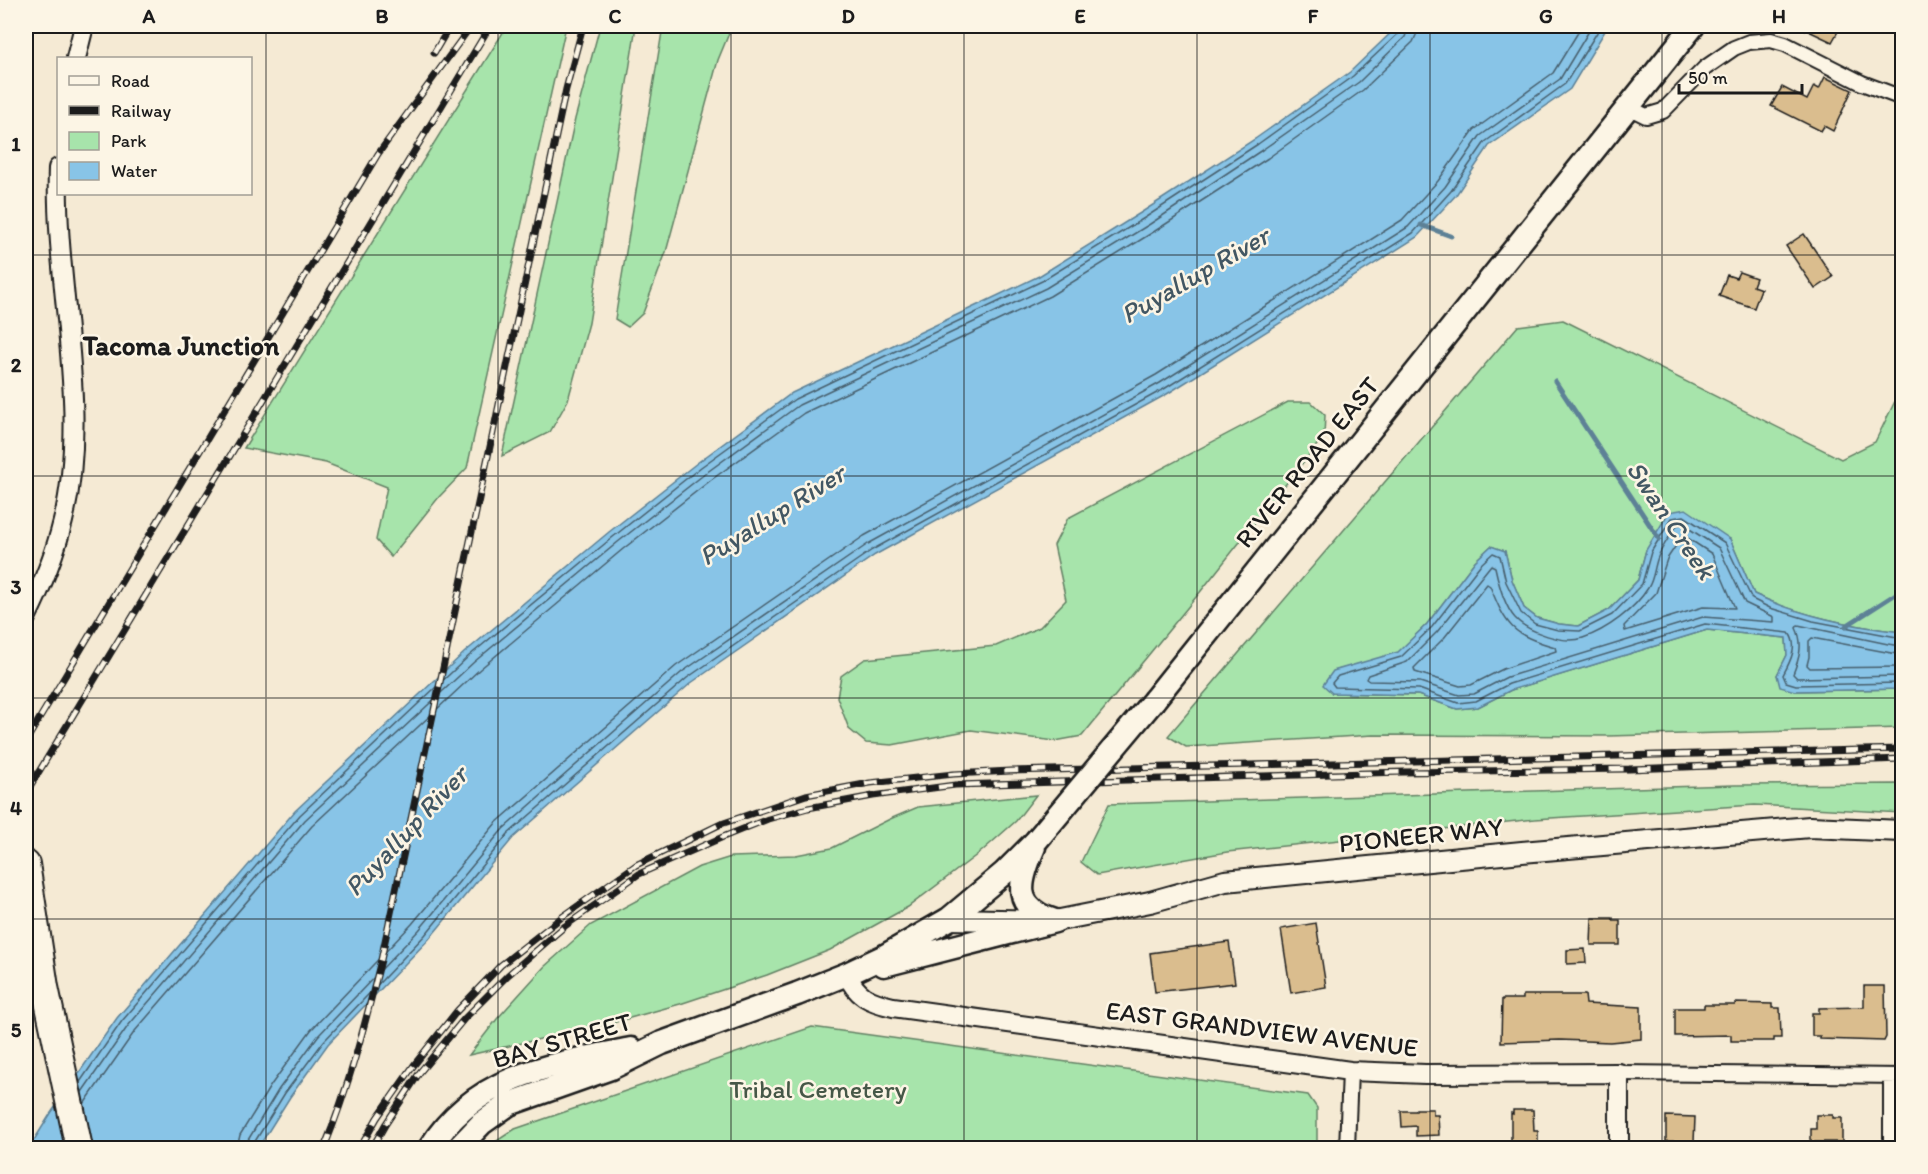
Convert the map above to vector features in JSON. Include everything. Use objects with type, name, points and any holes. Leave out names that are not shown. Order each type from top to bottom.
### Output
[{"type":"highway","points":[[26,864],[45,987],[80,1149]]},
{"type":"main road","name":"RIVER ROAD EAST","points":[[848,974],[883,957],[949,919],[1004,873],[1036,841],[1155,700],[1693,26]]},
{"type":"main road","name":"PIONEER WAY","points":[[949,919],[1055,921],[1150,902],[1225,881],[1810,827],[1902,831]]},
{"type":"main road","points":[[1036,841],[1024,870],[1021,886],[1022,897],[1036,914],[1055,921]]},
{"type":"main road","points":[[848,974],[1055,921]]},
{"type":"main road","name":"BAY STREET","points":[[458,1149],[482,1124],[509,1104],[611,1068],[662,1043],[848,974]]},
{"type":"main road","name":"BAY STREET","points":[[430,1149],[457,1113],[480,1095],[497,1086],[521,1076],[583,1058],[662,1043]]},
{"type":"street","points":[[76,57],[84,26]]},
{"type":"street","points":[[1628,107],[1646,117],[1663,111],[1705,68],[1734,48],[1749,42],[1771,40],[1785,44],[1862,83],[1902,98]]},
{"type":"street","points":[[26,618],[50,562],[63,521],[73,441],[72,385],[59,236],[58,195]]},
{"type":"street","name":"EAST GRANDVIEW AVENUE","points":[[848,974],[852,986],[864,998],[892,1007],[1350,1071],[1425,1074],[1619,1073],[1897,1076]]},
{"type":"street","points":[[1347,1149],[1350,1071]]},
{"type":"street","points":[[1619,1073],[1619,1149]]},
{"type":"street","points":[[1891,1149],[1897,1076]]},
{"type":"green space","points":[[507,26],[566,26],[467,468],[439,497],[391,557],[376,540],[387,487],[326,463],[244,448]]},
{"type":"green space","points":[[600,26],[636,26],[589,323],[568,400],[550,432],[502,456],[575,119]]},
{"type":"green space","points":[[663,26],[732,26],[718,60],[666,252],[643,313],[628,327],[615,319]]},
{"type":"green space","points":[[1563,320],[1841,459],[1875,442],[1902,387],[1902,632],[1826,619],[1754,594],[1730,539],[1646,550],[1638,580],[1609,610],[1578,626],[1559,624],[1537,618],[1524,608],[1512,580],[1505,551],[1491,546],[1475,561],[1427,624],[1398,653],[1334,671],[1332,693],[1418,695],[1457,709],[1478,707],[1511,690],[1707,630],[1786,638],[1787,655],[1777,675],[1795,691],[1902,689],[1902,728],[1608,736],[1373,735],[1186,747],[1168,736],[1518,326]]},
{"type":"green space","points":[[1288,402],[1311,402],[1325,415],[1324,436],[1082,736],[1055,741],[971,730],[892,745],[866,743],[849,729],[837,697],[841,676],[865,659],[996,646],[1040,627],[1066,600],[1054,545],[1068,518]]},
{"type":"green space","points":[[1902,784],[1902,813],[1755,805],[1535,819],[1227,852],[1097,875],[1081,862],[1109,804],[1734,785]]},
{"type":"green space","points":[[1036,795],[1016,821],[982,851],[908,907],[830,950],[767,975],[680,1004],[612,1023],[469,1055],[497,1019],[544,967],[591,925],[699,867],[731,857],[796,855],[832,848],[918,807]]},
{"type":"green space","name":"Tribal Cemetery","points":[[812,1027],[1308,1095],[1317,1108],[1317,1148],[486,1148],[515,1129]]},
{"type":"water","name":"Puyallup River","points":[[1398,26],[1608,26],[1570,89],[1489,146],[1456,195],[1417,237],[1167,394],[875,555],[691,683],[513,838],[429,939],[328,1044],[290,1097],[258,1148],[29,1148],[117,1018],[295,811],[465,652],[609,532],[792,393],[1039,276],[1142,212],[1255,139],[1350,72]]},
{"type":"water","points":[[1686,509],[1730,539],[1754,594],[1826,619],[1902,632],[1902,689],[1795,691],[1780,687],[1777,675],[1787,655],[1786,638],[1707,630],[1511,690],[1478,707],[1457,709],[1418,695],[1332,693],[1323,685],[1333,671],[1398,652],[1427,624],[1475,561],[1491,546],[1505,551],[1512,580],[1524,608],[1537,618],[1578,626],[1609,610],[1638,580],[1646,550],[1669,512]]},
{"type":"building","points":[[1798,26],[1841,26],[1832,42]]},
{"type":"building","points":[[1825,77],[1852,90],[1833,131],[1824,126],[1821,131],[1771,106],[1782,87],[1807,100],[1814,86],[1819,89]]},
{"type":"building","points":[[1804,234],[1833,277],[1815,289],[1786,246]]},
{"type":"building","points":[[1739,272],[1756,278],[1753,286],[1761,289],[1754,308],[1719,296],[1727,275],[1736,278]]},
{"type":"building","points":[[1592,918],[1620,920],[1620,945],[1591,945]]},
{"type":"building","points":[[1316,923],[1326,987],[1291,993],[1281,929]]},
{"type":"building","points":[[1229,942],[1235,983],[1155,992],[1150,953]]},
{"type":"building","points":[[1585,949],[1586,963],[1567,964],[1567,950]]},
{"type":"building","points":[[1864,986],[1885,986],[1886,1037],[1884,1041],[1820,1039],[1820,1036],[1812,1036],[1812,1013],[1819,1013],[1819,1008],[1864,1007]]},
{"type":"building","points":[[1523,995],[1585,995],[1586,1004],[1641,1007],[1641,1039],[1610,1042],[1560,1040],[1501,1042],[1502,999],[1523,999]]},
{"type":"building","points":[[1735,1003],[1772,1004],[1772,1008],[1780,1008],[1781,1038],[1774,1038],[1774,1041],[1731,1041],[1731,1035],[1675,1036],[1675,1008],[1704,1008],[1704,1005],[1735,1005]]},
{"type":"building","points":[[1416,1109],[1433,1109],[1433,1115],[1438,1115],[1439,1135],[1416,1136],[1416,1126],[1402,1127],[1401,1111],[1416,1111]]},
{"type":"building","points":[[1513,1110],[1533,1110],[1534,1131],[1538,1131],[1538,1145],[1511,1145],[1511,1113],[1513,1114]]},
{"type":"building","points":[[1816,1115],[1833,1115],[1833,1118],[1842,1118],[1842,1142],[1811,1142],[1811,1129],[1816,1129]]},
{"type":"building","points":[[1666,1116],[1695,1117],[1694,1142],[1666,1141]]},
{"type":"waterway","name":"Swan Creek","points":[[1421,225],[1451,236]]},
{"type":"waterway","name":"Swan Creek","points":[[1555,381],[1659,539]]},
{"type":"waterway","points":[[1846,626],[1902,590]]},
{"type":"railway","points":[[434,53],[450,26]]},
{"type":"railway","points":[[26,741],[378,154],[471,26]]},
{"type":"railway","points":[[26,793],[490,26]]},
{"type":"railway","points":[[324,1148],[349,1079],[381,960],[566,89],[583,26]]},
{"type":"railway","points":[[360,1148],[377,1118],[414,1065],[457,1011],[501,965],[562,917],[636,865],[721,824],[806,795],[870,783],[1010,771],[1902,749]]},
{"type":"railway","points":[[372,1148],[420,1072],[464,1019],[508,975],[565,926],[639,874],[768,819],[808,808],[873,796],[955,785],[1404,772],[1629,769],[1902,759]]},
{"type":"district","name":"Tacoma Junction","points":[[181,346]]}]
